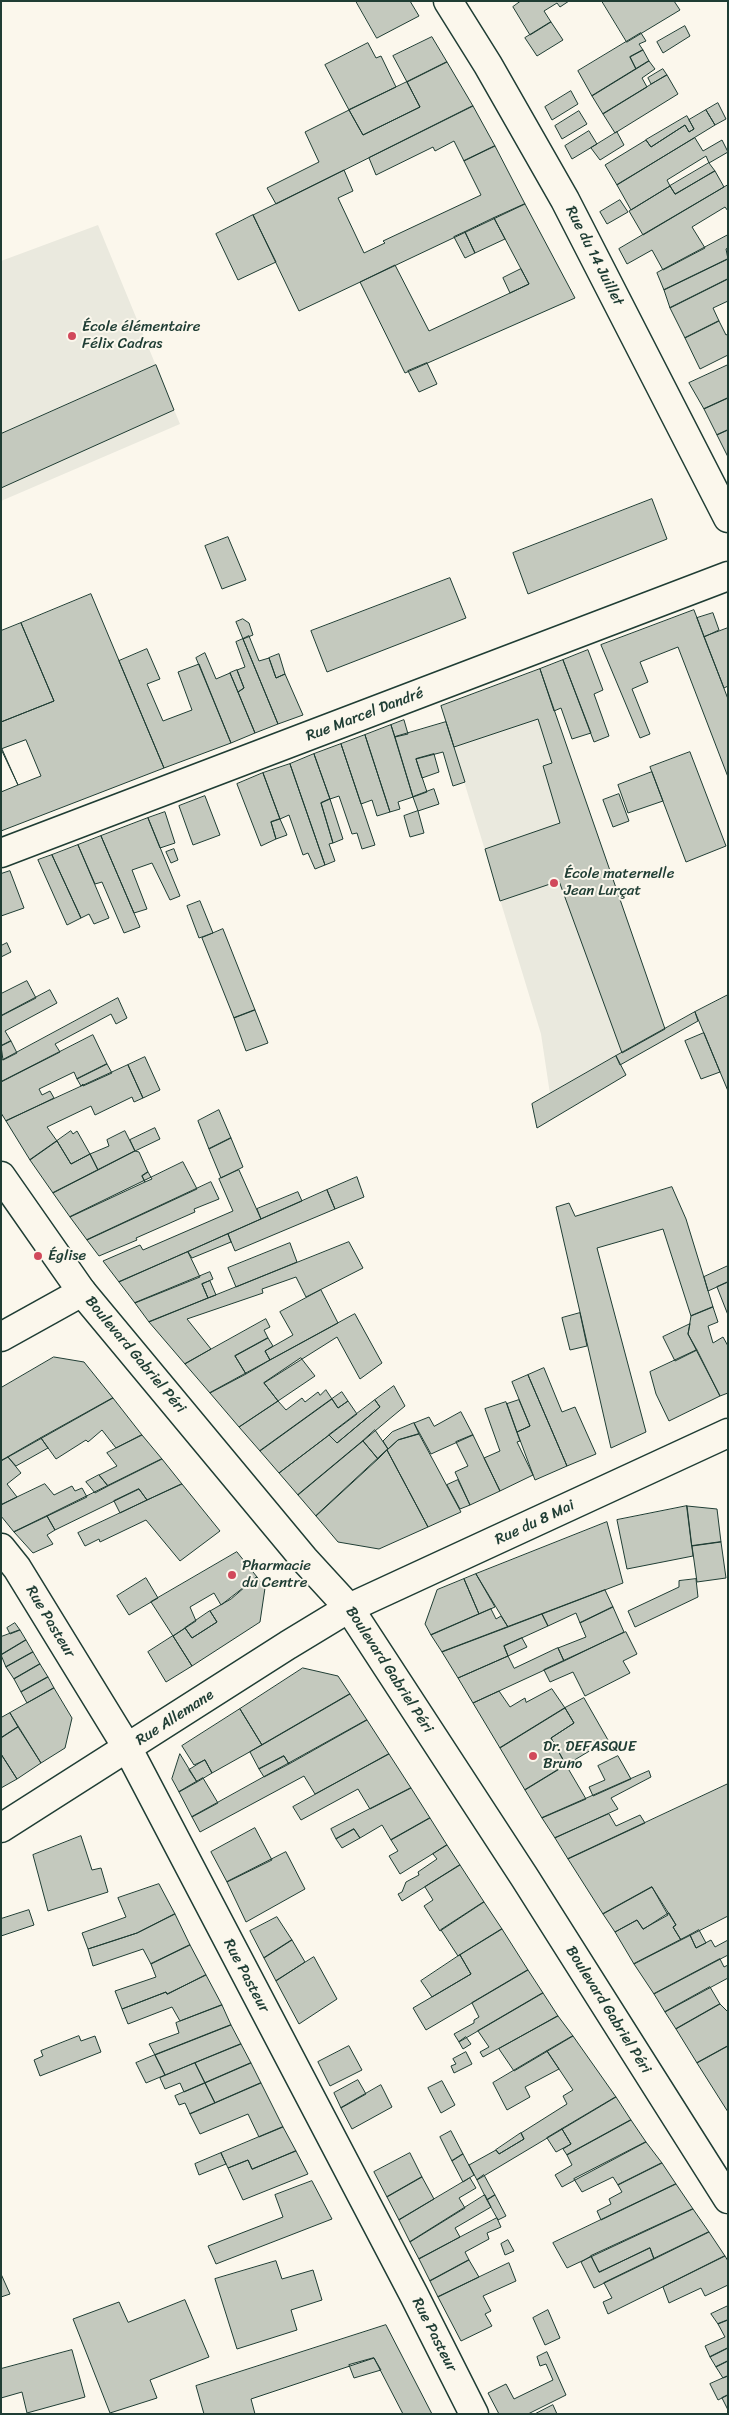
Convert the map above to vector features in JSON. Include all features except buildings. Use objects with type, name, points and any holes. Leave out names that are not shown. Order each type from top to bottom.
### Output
[{"type":"street","name":"Rue du 14 Juillet","points":[[448,1],[488,65],[565,200],[728,518]]},
{"type":"street","name":"Rue Marcel Dandré","points":[[1,853],[728,576]]},
{"type":"street","name":"Boulevard Gabriel Péri","points":[[1,1176],[82,1292],[298,1551],[349,1608],[525,1878],[728,2199]]},
{"type":"street","points":[[1,1337],[82,1292]]},
{"type":"street","name":"Rue du 8 Mai","points":[[349,1608],[725,1437]]},
{"type":"street","name":"Rue Pasteur","points":[[1,1548],[17,1568],[128,1749],[410,2286],[474,2414]]},
{"type":"street","name":"Rue Allemane","points":[[1,1828],[349,1608]]},
{"type":"shaded area","name":"École élémentaire Félix Cadras","points":[[98,225],[180,424],[1,501],[1,261]]},
{"type":"shaded area","name":"École maternelle Jean Lurçat","points":[[540,669],[665,1029],[550,1094],[541,1034],[441,706]]},
{"type":"place","name":"École élémentaire Félix Cadras","points":[[72,336]]},
{"type":"place","name":"École maternelle Jean Lurçat","points":[[554,883]]},
{"type":"place","name":"Église","points":[[38,1256]]},
{"type":"place","name":"Pharmacie du Centre","points":[[232,1575]]},
{"type":"place","name":"Dr. DEFASQUE Bruno","points":[[533,1756]]}]
